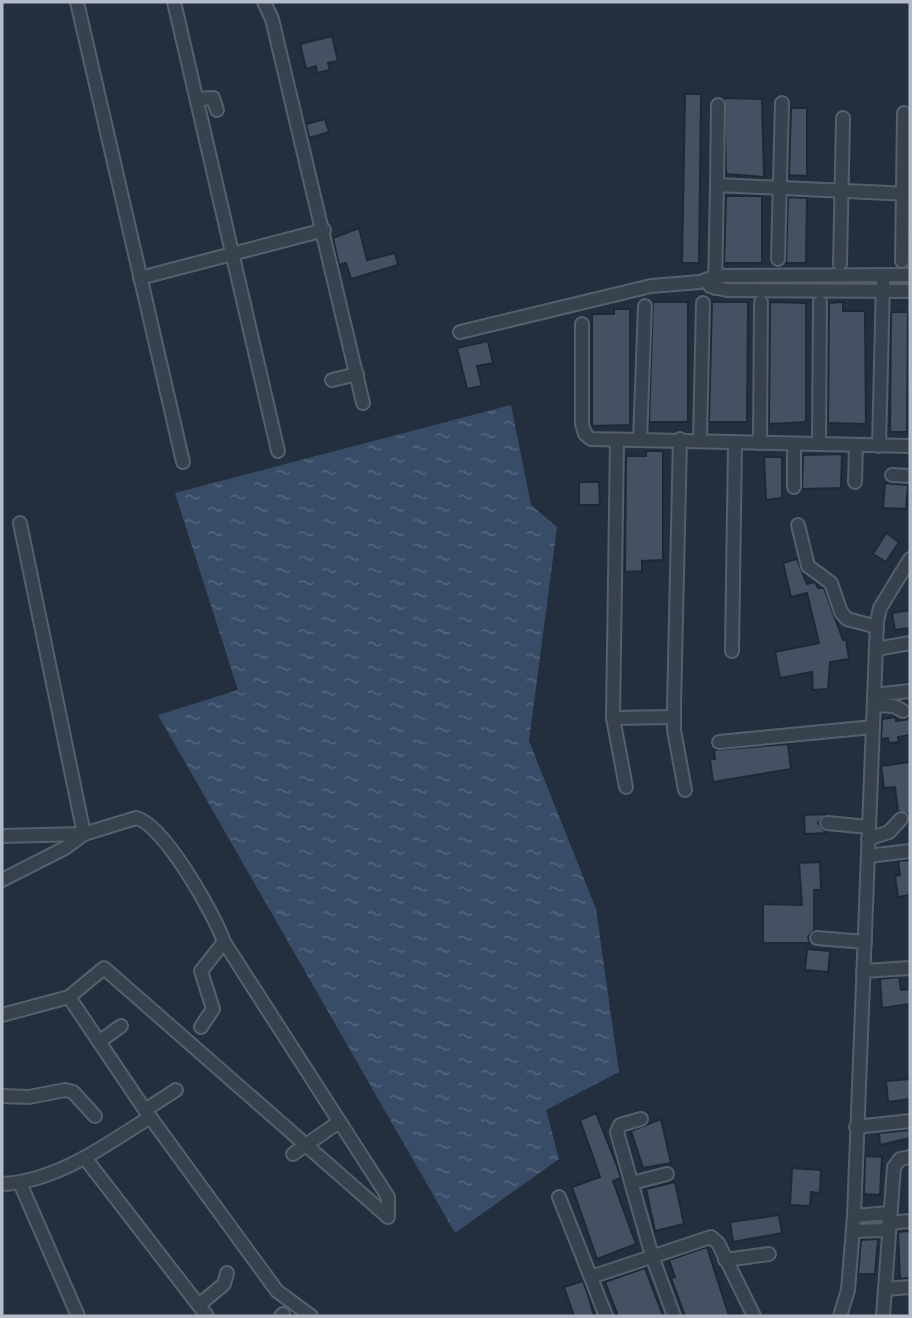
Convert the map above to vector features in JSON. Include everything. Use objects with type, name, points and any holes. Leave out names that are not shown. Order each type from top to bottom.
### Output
[{"type":"street","points":[[81,2],[140,278],[183,462]]},
{"type":"street","points":[[174,2],[278,451]]},
{"type":"street","points":[[264,2],[272,19],[363,403]]},
{"type":"street","points":[[197,99],[213,98],[217,110]]},
{"type":"street","points":[[778,259],[782,103]]},
{"type":"street","points":[[716,282],[718,105]]},
{"type":"street","points":[[902,261],[906,194],[904,113]]},
{"type":"street","points":[[840,264],[843,118]]},
{"type":"street","points":[[717,185],[906,194]]},
{"type":"street","points":[[140,278],[233,256],[324,230]]},
{"type":"street","points":[[878,446],[883,274]]},
{"type":"street","points":[[800,290],[801,275]]},
{"type":"street","points":[[460,332],[662,284],[801,275],[910,275]]},
{"type":"street","points":[[716,282],[800,290],[910,291]]},
{"type":"street","points":[[761,302],[761,443]]},
{"type":"street","points":[[819,444],[820,302]]},
{"type":"street","points":[[700,440],[703,303]]},
{"type":"street","points":[[640,440],[645,306]]},
{"type":"street","points":[[582,324],[585,434],[591,439],[910,446]]},
{"type":"street","points":[[332,380],[357,374]]},
{"type":"street","points":[[680,439],[674,717],[685,790]]},
{"type":"street","points":[[617,440],[613,718],[626,787]]},
{"type":"street","points":[[732,651],[735,443]]},
{"type":"street","points":[[794,445],[794,487]]},
{"type":"street","points":[[855,482],[856,446]]},
{"type":"street","points":[[892,475],[910,476]]},
{"type":"street","points":[[20,523],[84,834]]},
{"type":"street","points":[[798,526],[808,566],[831,583],[841,612],[847,619],[877,627]]},
{"type":"street","points":[[840,1316],[848,1290],[854,1216],[863,971],[859,941],[868,856],[877,627],[880,608],[910,559]]},
{"type":"street","points":[[876,649],[910,643]]},
{"type":"street","points":[[874,700],[910,691]]},
{"type":"street","points":[[874,700],[903,711]]},
{"type":"street","points":[[613,718],[674,717]]},
{"type":"street","points":[[719,743],[873,727]]},
{"type":"street","points":[[2,836],[84,834],[127,820],[142,819],[190,875],[218,925],[224,942],[388,1197],[388,1217],[104,968],[69,997],[2,1015]]},
{"type":"street","points":[[827,823],[869,833],[888,832],[901,819]]},
{"type":"street","points":[[2,880],[65,848],[84,834]]},
{"type":"street","points":[[868,856],[910,850]]},
{"type":"street","points":[[817,938],[859,941]]},
{"type":"street","points":[[201,1027],[213,1009],[201,971],[224,942]]},
{"type":"street","points":[[863,971],[910,968]]},
{"type":"street","points":[[69,997],[148,1114],[277,1291],[311,1316]]},
{"type":"street","points":[[99,1042],[121,1026]]},
{"type":"street","points":[[2,1096],[29,1097],[65,1090],[74,1092],[95,1116]]},
{"type":"street","points":[[2,1184],[20,1183],[85,1158],[148,1114],[176,1090]]},
{"type":"street","points":[[641,1119],[620,1125],[618,1129],[652,1256],[674,1316]]},
{"type":"street","points":[[856,1127],[910,1121]]},
{"type":"street","points":[[293,1154],[339,1122]]},
{"type":"street","points":[[883,1316],[894,1167],[900,1159],[910,1157]]},
{"type":"street","points":[[85,1158],[203,1311],[224,1284],[227,1273]]},
{"type":"street","points":[[632,1183],[667,1174]]},
{"type":"street","points":[[20,1183],[78,1316]]},
{"type":"street","points":[[559,1197],[606,1316]]},
{"type":"street","points":[[854,1216],[888,1222]]},
{"type":"street","points":[[853,1231],[888,1222],[910,1221]]},
{"type":"street","points":[[591,1277],[706,1236],[715,1239],[754,1316]]},
{"type":"street","points":[[725,1260],[769,1254]]},
{"type":"street","points":[[885,1289],[910,1287]]},
{"type":"water","points":[[511,405],[531,505],[557,527],[529,741],[596,909],[619,1072],[546,1110],[559,1159],[455,1233],[158,715],[238,690],[175,493]]},
{"type":"building","points":[[332,36],[338,61],[328,63],[330,70],[317,73],[316,66],[306,69],[300,44]]},
{"type":"building","points":[[685,94],[701,94],[699,263],[682,263]]},
{"type":"building","points":[[724,98],[762,99],[764,177],[726,174]]},
{"type":"building","points":[[791,108],[807,108],[807,176],[789,175]]},
{"type":"building","points":[[325,119],[329,132],[309,138],[306,124]]},
{"type":"building","points":[[726,196],[762,196],[762,263],[724,263]]},
{"type":"building","points":[[788,197],[807,198],[806,263],[786,263]]},
{"type":"building","points":[[359,228],[367,260],[395,253],[398,265],[351,279],[346,263],[339,265],[333,238]]},
{"type":"building","points":[[653,302],[688,302],[688,422],[649,422]]},
{"type":"building","points":[[712,302],[748,302],[747,422],[709,422]]},
{"type":"building","points":[[770,302],[806,303],[806,422],[769,424]]},
{"type":"building","points":[[843,302],[843,311],[865,311],[866,424],[828,423],[829,303]]},
{"type":"building","points":[[614,309],[630,309],[630,425],[592,426],[592,314],[614,314]]},
{"type":"building","points":[[891,312],[908,312],[907,432],[890,432]]},
{"type":"building","points":[[488,341],[493,363],[477,366],[482,386],[467,389],[457,348]]},
{"type":"building","points":[[646,451],[663,451],[663,560],[642,561],[642,571],[625,572],[626,456],[646,456]]},
{"type":"building","points":[[842,454],[841,488],[802,489],[803,455]]},
{"type":"building","points":[[764,457],[782,457],[782,498],[766,500]]},
{"type":"building","points":[[579,482],[599,482],[600,505],[579,505]]},
{"type":"building","points":[[885,483],[908,485],[906,509],[883,508]]},
{"type":"building","points":[[886,533],[899,542],[886,562],[873,554]]},
{"type":"building","points":[[797,559],[807,584],[815,582],[818,588],[824,588],[843,640],[846,639],[849,659],[830,662],[828,689],[813,690],[812,672],[780,678],[775,652],[819,643],[807,593],[791,597],[783,563]]},
{"type":"building","points":[[910,610],[910,628],[895,630],[892,613]]},
{"type":"building","points":[[896,717],[896,721],[910,719],[910,735],[898,737],[899,742],[889,743],[888,738],[881,739],[882,719]]},
{"type":"building","points":[[788,744],[791,769],[713,782],[710,759],[715,759],[714,750]]},
{"type":"building","points":[[910,762],[908,815],[898,811],[895,787],[884,788],[881,766]]},
{"type":"building","points":[[826,814],[818,823],[826,833],[805,834],[804,815]]},
{"type":"building","points":[[910,860],[910,895],[898,897],[895,876],[900,875],[898,861]]},
{"type":"building","points":[[820,862],[821,890],[814,890],[814,930],[808,937],[810,943],[763,943],[763,904],[802,905],[799,863]]},
{"type":"building","points":[[807,949],[830,951],[828,972],[805,970]]},
{"type":"building","points":[[899,977],[901,990],[910,989],[910,1004],[882,1008],[880,979]]},
{"type":"building","points":[[910,1079],[910,1099],[888,1102],[886,1081]]},
{"type":"building","points":[[596,1113],[621,1178],[613,1181],[636,1244],[597,1259],[572,1187],[600,1177],[580,1120]]},
{"type":"building","points":[[661,1119],[671,1163],[643,1168],[631,1131]]},
{"type":"building","points":[[910,1130],[910,1138],[880,1145],[879,1133]]},
{"type":"building","points":[[865,1156],[882,1157],[880,1195],[864,1194]]},
{"type":"building","points":[[792,1168],[821,1170],[820,1193],[811,1192],[810,1206],[790,1205]]},
{"type":"building","points":[[675,1182],[684,1224],[655,1231],[646,1189]]},
{"type":"building","points":[[779,1215],[782,1233],[733,1242],[730,1222]]},
{"type":"building","points":[[898,1232],[910,1232],[910,1278],[900,1279]]},
{"type":"building","points":[[878,1239],[875,1274],[858,1274],[861,1240]]},
{"type":"building","points":[[707,1247],[729,1316],[685,1316],[671,1278],[675,1277],[669,1260]]},
{"type":"building","points":[[645,1268],[663,1316],[618,1316],[605,1282]]},
{"type":"building","points":[[583,1281],[594,1316],[574,1316],[564,1287]]}]
